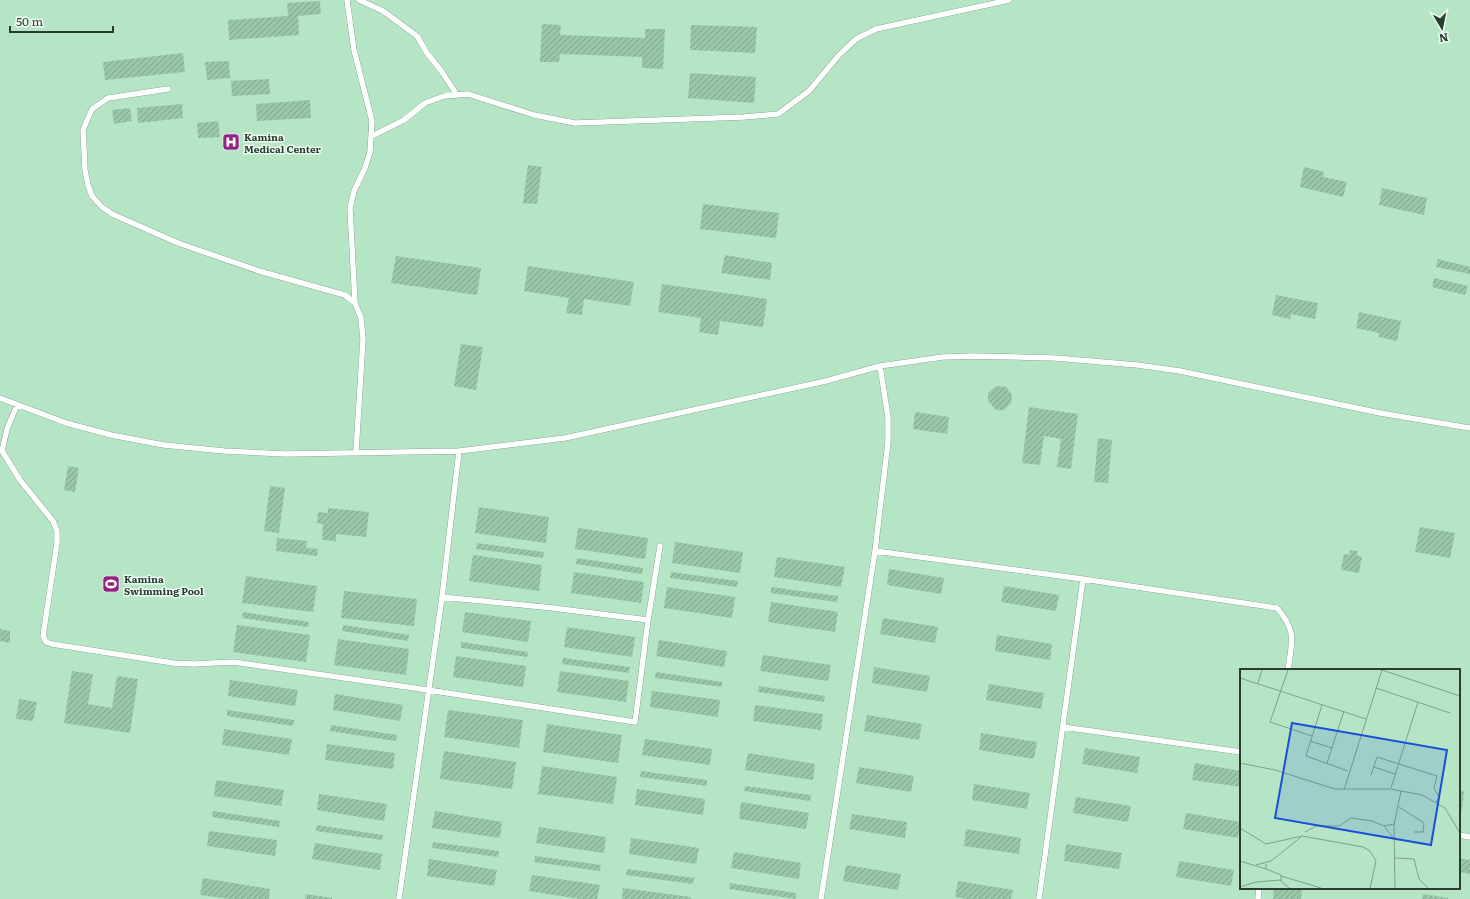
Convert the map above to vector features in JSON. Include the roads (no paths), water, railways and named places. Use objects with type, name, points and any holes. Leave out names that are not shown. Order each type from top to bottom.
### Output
[{"type":"lane","points":[[347,0],[354,50],[372,121],[370,152],[354,191],[350,208],[355,303],[361,318],[363,339],[356,452]]},
{"type":"lane","points":[[358,0],[383,11],[417,36],[427,53],[457,95]]},
{"type":"lane","points":[[372,136],[404,120],[425,103],[444,96],[468,94],[534,115],[575,123],[744,117],[778,114],[808,91],[839,55],[856,39],[876,29],[1009,0]]},
{"type":"lane","points":[[168,89],[108,98],[92,108],[83,130],[85,170],[92,196],[102,207],[112,214],[178,243],[259,271],[345,295],[355,303]]},
{"type":"lane","points":[[0,398],[66,423],[104,433],[164,445],[224,451],[285,454],[459,451],[565,438],[826,381],[880,366],[943,357],[972,356],[1055,358],[1137,365],[1180,371],[1380,413],[1470,428]]},
{"type":"lane","points":[[821,899],[875,551],[888,442],[888,418],[880,366]]},
{"type":"lane","points":[[17,405],[7,429],[2,451],[20,480],[53,521],[56,531],[57,543],[43,636],[46,642],[52,644],[173,663],[194,664],[233,662],[635,722],[648,620],[660,546]]},
{"type":"lane","points":[[399,899],[442,597],[459,451]]},
{"type":"lane","points":[[875,551],[1083,579],[1277,608],[1285,617],[1290,627],[1293,639],[1288,669]]},
{"type":"lane","points":[[1039,899],[1083,579]]},
{"type":"lane","points":[[442,597],[553,608],[648,620]]},
{"type":"lane","points":[[1063,727],[1240,752]]},
{"type":"lane","points":[[1460,835],[1470,837]]},
{"type":"lane","points":[[1258,899],[1259,889]]},
{"type":"place","name":"Kamina Medical Center","points":[[231,142]]},
{"type":"place","name":"Kamina Swimming Pool","points":[[111,584]]}]
